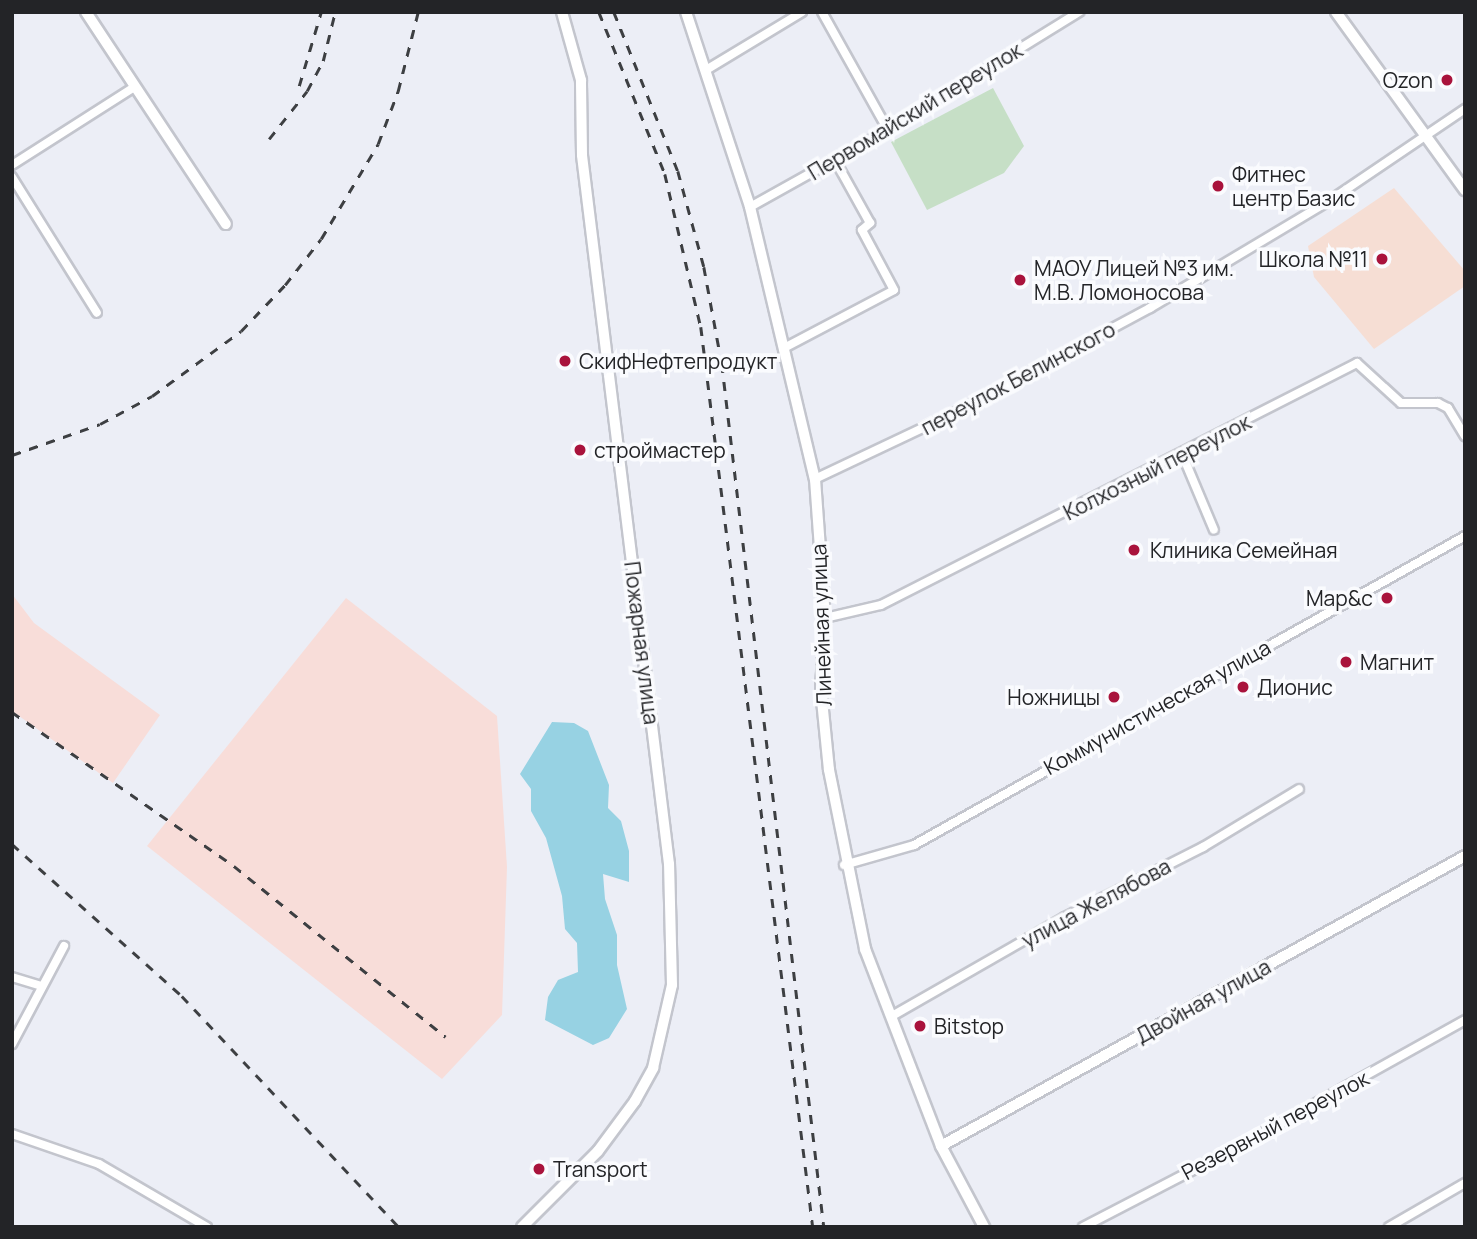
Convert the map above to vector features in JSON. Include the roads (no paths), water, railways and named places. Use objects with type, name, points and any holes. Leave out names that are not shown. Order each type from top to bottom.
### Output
[{"type":"street","points":[[86,12],[226,224]]},
{"type":"street","name":"Пожарная улица","points":[[522,1227],[598,1151],[635,1101],[653,1068],[672,985],[669,864],[582,155],[581,80],[562,12]]},
{"type":"street","name":"Линейная улица","points":[[686,12],[750,207],[814,479],[825,618],[821,690],[844,865],[864,949],[941,1146],[984,1227]]},
{"type":"street","points":[[706,71],[802,12]]},
{"type":"street","points":[[822,12],[888,130]]},
{"type":"street","name":"Первомайский переулок","points":[[750,207],[888,130],[1079,12]]},
{"type":"street","points":[[1340,14],[1465,190]]},
{"type":"street","points":[[12,165],[134,88]]},
{"type":"street","name":"переулок Белинского","points":[[814,479],[958,411],[1150,308],[1426,137],[1465,108]]},
{"type":"street","points":[[784,348],[894,290],[862,230],[870,223],[835,160]]},
{"type":"street","points":[[12,177],[97,313]]},
{"type":"street","name":"Колхозный переулок","points":[[825,618],[881,605],[1357,363],[1401,403],[1437,403],[1448,408],[1465,436]]},
{"type":"street","points":[[1182,454],[1214,530]]},
{"type":"street","name":"Коммунистическая улица","points":[[844,865],[914,845],[1465,536]]},
{"type":"street","name":"улица Желябова","points":[[892,1016],[1065,917],[1203,847],[1299,789]]},
{"type":"street","name":"Двойная улица","points":[[941,1146],[1465,856]]},
{"type":"street","points":[[12,1044],[64,946]]},
{"type":"street","points":[[12,977],[41,986]]},
{"type":"street","name":"Резервный переулок","points":[[1083,1227],[1239,1146],[1465,1020]]},
{"type":"street","points":[[12,1134],[99,1164],[206,1227]]},
{"type":"street","points":[[1389,1227],[1465,1183]]},
{"type":"water","points":[[552,722],[574,723],[588,731],[609,785],[608,808],[621,821],[629,851],[629,882],[603,874],[605,899],[617,935],[617,965],[627,1009],[609,1038],[593,1045],[545,1020],[548,997],[558,980],[578,972],[577,943],[565,929],[562,896],[546,838],[531,811],[531,789],[520,774]]},
{"type":"railway","points":[[299,86],[321,12]]},
{"type":"railway","points":[[269,139],[307,91],[323,61],[335,12]]},
{"type":"railway","points":[[12,455],[100,424],[152,396],[241,331],[285,285],[321,239],[378,144],[398,91],[418,12]]},
{"type":"railway","points":[[599,12],[665,174],[701,327],[813,1227]]},
{"type":"railway","points":[[614,12],[678,171],[704,267],[722,364],[824,1227]]},
{"type":"railway","points":[[12,712],[234,866],[446,1037]]},
{"type":"railway","points":[[12,844],[182,996],[399,1227]]},
{"type":"place","name":"Ozon","points":[[1447,80]]},
{"type":"place","name":"Фитнес центр Базис","points":[[1218,186]]},
{"type":"place","name":"Школа №11","points":[[1382,259]]},
{"type":"place","name":"МАОУ Лицей №3 им. М.В. Ломоносова","points":[[1020,280]]},
{"type":"place","name":"СкифНефтепродукт","points":[[565,361]]},
{"type":"place","name":"строймастер","points":[[580,450]]},
{"type":"place","name":"Клиника Семейная","points":[[1134,550]]},
{"type":"place","name":"Мар&с","points":[[1387,598]]},
{"type":"place","name":"Магнит","points":[[1346,662]]},
{"type":"place","name":"Дионис","points":[[1243,687]]},
{"type":"place","name":"Ножницы","points":[[1114,697]]},
{"type":"place","name":"Bitstop","points":[[920,1026]]},
{"type":"place","name":"Transport","points":[[539,1169]]}]
